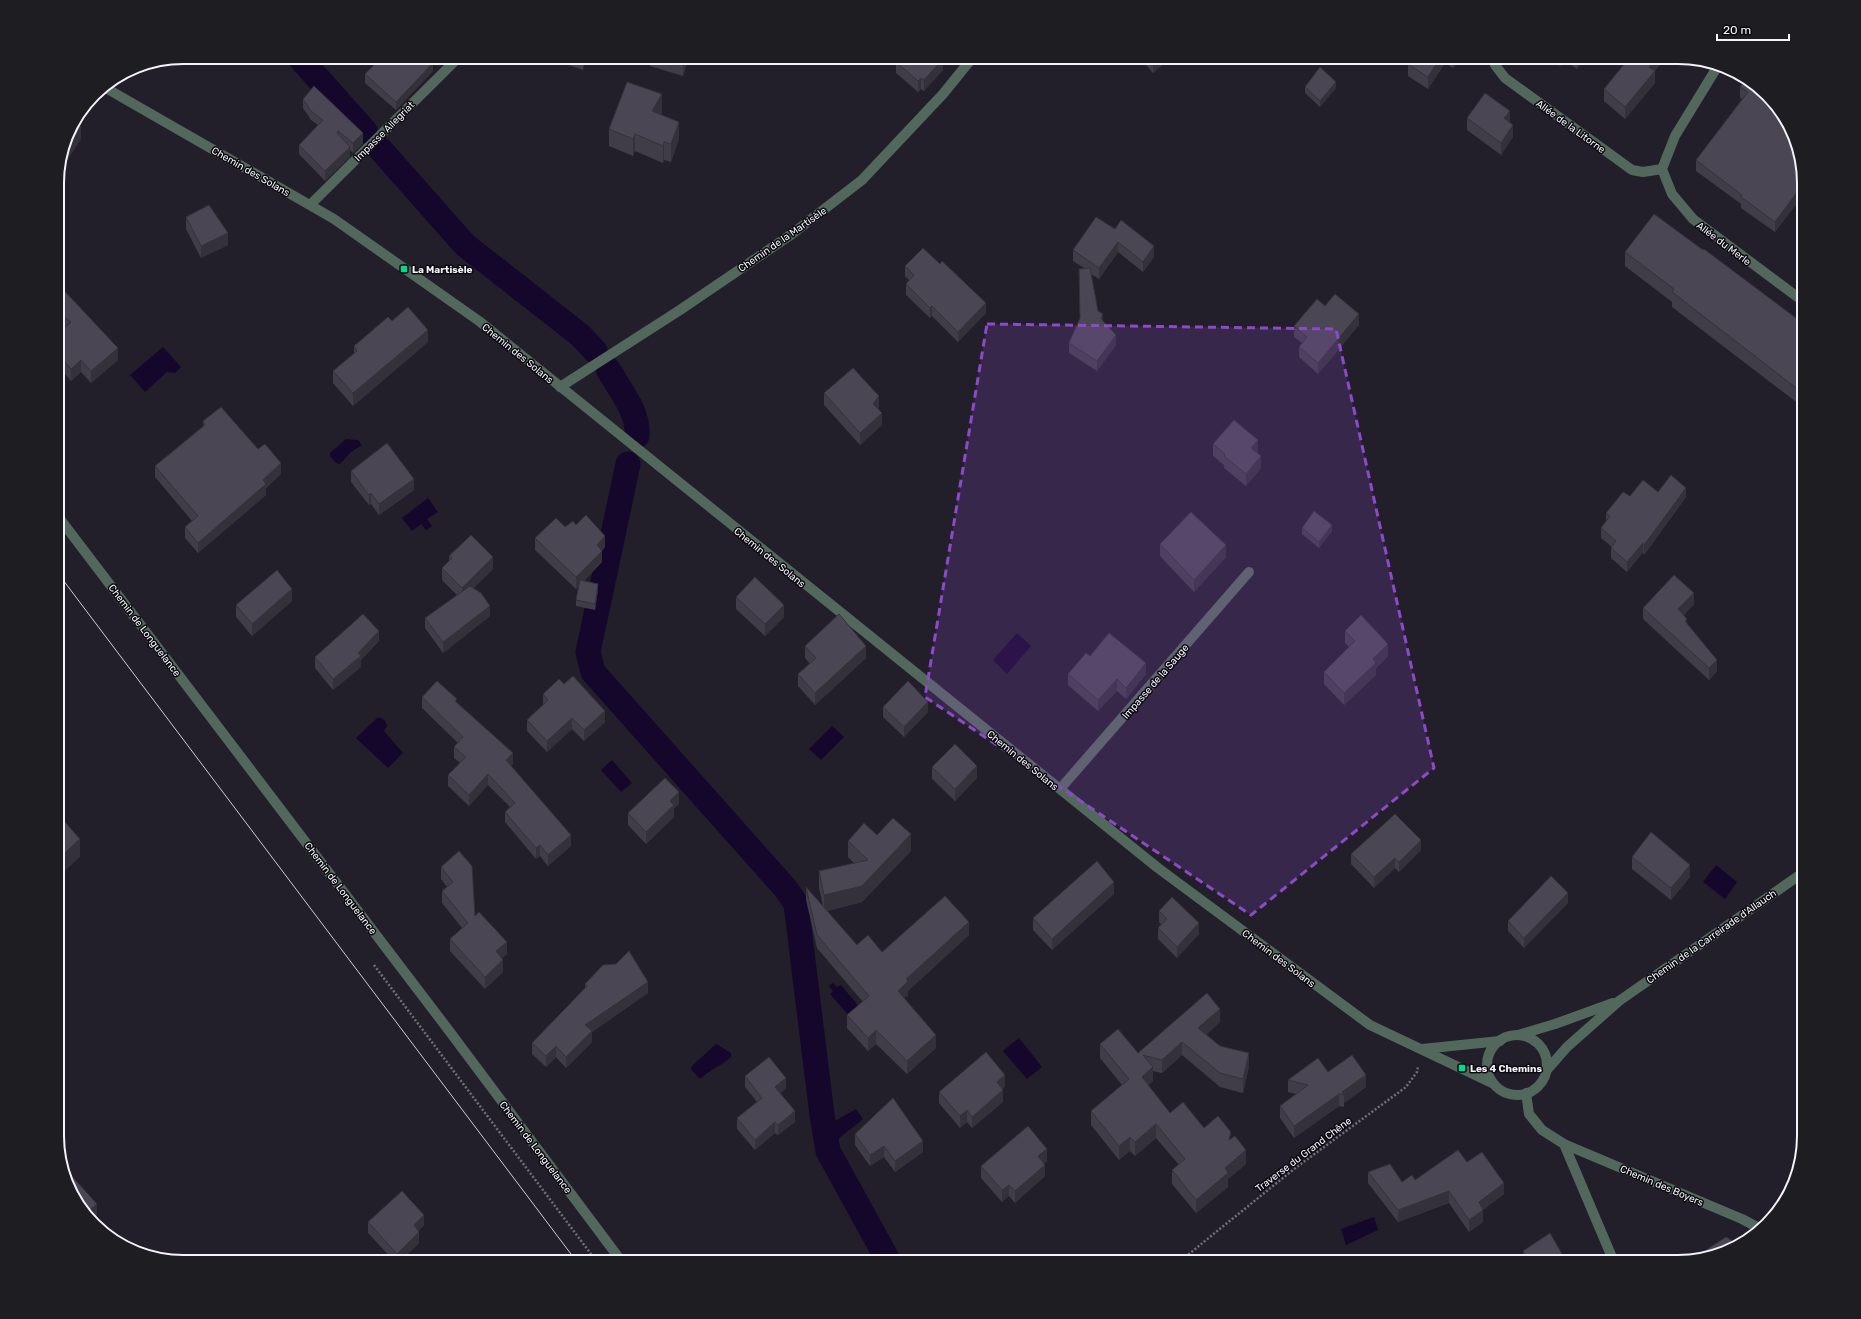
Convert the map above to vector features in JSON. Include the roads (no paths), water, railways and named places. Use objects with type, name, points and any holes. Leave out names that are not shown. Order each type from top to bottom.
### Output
[{"type":"street","name":"Impasse Allegriat","points":[[310,205],[452,64]]},
{"type":"street","name":"Chemin de la Martisèle","points":[[560,386],[680,310],[792,234],[862,180],[944,94],[968,64]]},
{"type":"street","name":"Allée de la Litorne","points":[[1495,64],[1505,78],[1632,170],[1643,172],[1662,169]]},
{"type":"street","points":[[1662,169],[1675,136],[1715,70]]},
{"type":"street","name":"Chemin des Solans","points":[[110,90],[334,219],[479,321],[1158,868],[1370,1025],[1492,1083]]},
{"type":"street","name":"Allée du Merle","points":[[1662,169],[1672,194],[1693,219],[1797,297]]},
{"type":"street","name":"Chemin de Longuelance","points":[[64,524],[450,1032],[617,1255]]},
{"type":"street","name":"Impasse de la Sauge","points":[[1060,790],[1249,572]]},
{"type":"street","name":"Chemin de la Carreirade d'Allauch","points":[[1546,1071],[1566,1047],[1619,1000],[1797,877]]},
{"type":"street","name":"Chemin de la Carreirade d'Allauch","points":[[1518,1035],[1555,1024],[1619,1000]]},
{"type":"street","points":[[1518,1035],[1528,1037],[1537,1043],[1543,1051],[1546,1061],[1546,1071],[1542,1081],[1536,1089],[1517,1095],[1508,1094],[1492,1083],[1488,1074],[1488,1056],[1493,1047],[1500,1041],[1508,1037],[1518,1035]]},
{"type":"street","points":[[1421,1049],[1500,1041]]},
{"type":"street","points":[[1526,1093],[1529,1114],[1542,1130],[1564,1144],[1611,1255]]},
{"type":"street","name":"Chemin des Boyers","points":[[1564,1144],[1742,1219],[1755,1226]]},
{"type":"waterway","points":[[305,64],[365,131]]},
{"type":"waterway","points":[[381,150],[465,245],[581,336],[595,351]]},
{"type":"waterway","points":[[608,369],[632,410],[637,427],[637,436]]},
{"type":"waterway","points":[[628,464],[588,652],[593,672],[786,889],[796,904],[822,1115],[828,1151],[885,1255]]},
{"type":"tram line","points":[[64,581],[572,1255]]},
{"type":"place","name":"La Martisèle","points":[[404,269]]},
{"type":"place","name":"Les 4 Chemins","points":[[1462,1068]]}]
